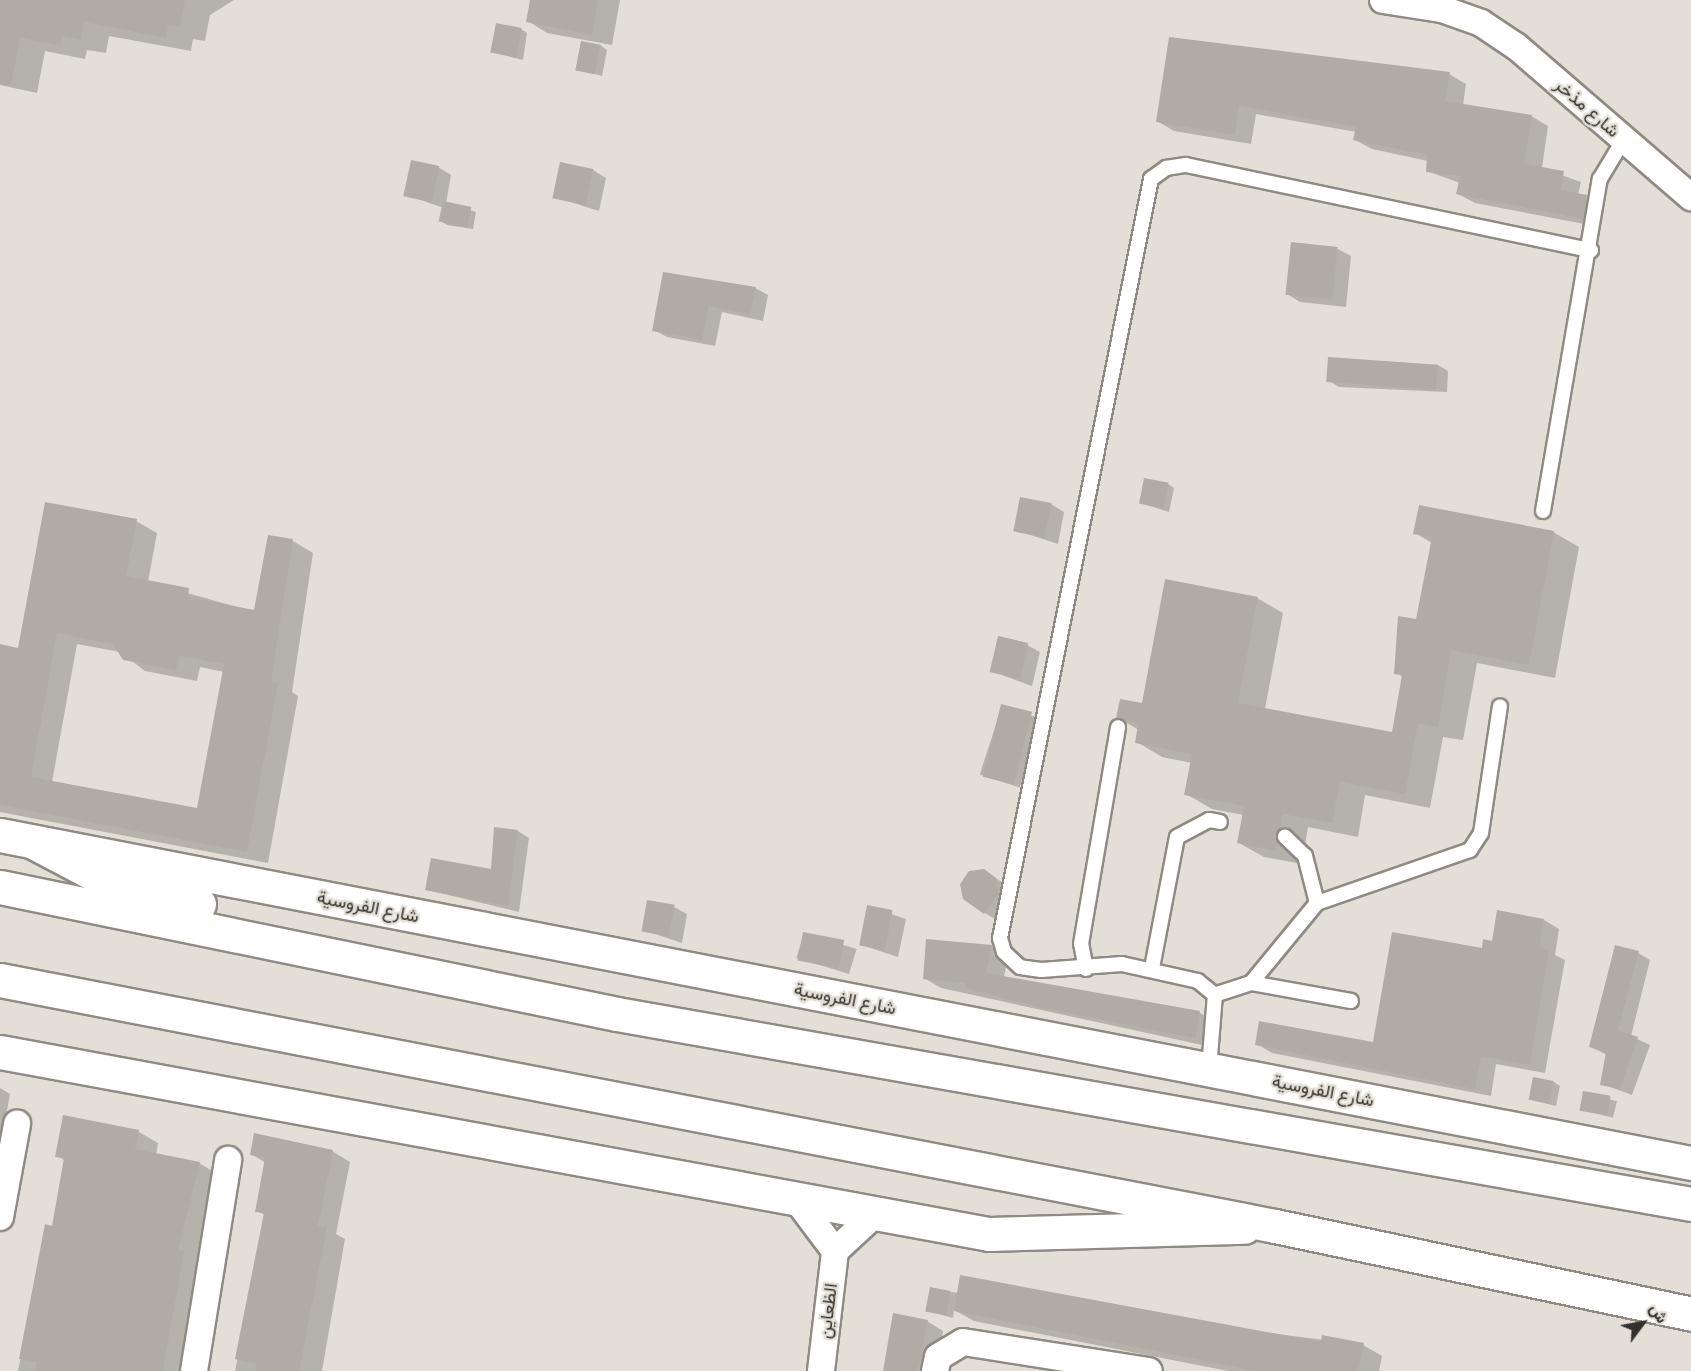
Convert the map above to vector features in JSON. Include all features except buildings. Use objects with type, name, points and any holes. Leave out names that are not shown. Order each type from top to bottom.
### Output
[{"type":"main road","name":"شارع الفروسية","points":[[0,835],[1691,1163]]},
{"type":"main road","points":[[33,842],[105,880],[144,892],[516,974],[617,1014]]},
{"type":"main road","points":[[0,887],[617,1014],[1691,1204]]},
{"type":"main road","points":[[2,981],[1275,1226],[1691,1314]]},
{"type":"main road","points":[[0,1052],[612,1161],[874,1215],[989,1234],[1275,1226]]},
{"type":"street","name":"شارع مذخر","points":[[1383,0],[1439,4],[1480,23],[1517,47],[1691,197]]},
{"type":"street","points":[[0,1217],[17,1124]]},
{"type":"street","points":[[194,1371],[228,1160]]},
{"type":"street","points":[[796,1199],[835,1251],[874,1215]]},
{"type":"street","name":"الظعاين","points":[[821,1371],[835,1251]]},
{"type":"street","points":[[935,1371],[938,1357],[963,1342],[1149,1371]]},
{"type":"lane","points":[[1543,511],[1591,250],[1600,178],[1624,140]]},
{"type":"lane","points":[[1215,995],[1198,981],[1152,968],[1020,967],[1004,952],[1000,938],[1151,179],[1166,168],[1186,165],[1591,250]]},
{"type":"lane","points":[[1251,983],[1317,903],[1470,850],[1481,833],[1500,706]]},
{"type":"lane","points":[[1086,969],[1081,944],[1118,727]]},
{"type":"lane","points":[[1152,968],[1177,837],[1209,820],[1220,822]]},
{"type":"lane","points":[[1285,837],[1305,856],[1317,903]]},
{"type":"lane","points":[[1215,995],[1251,983],[1351,1001]]},
{"type":"lane","points":[[1209,1069],[1215,995]]}]
